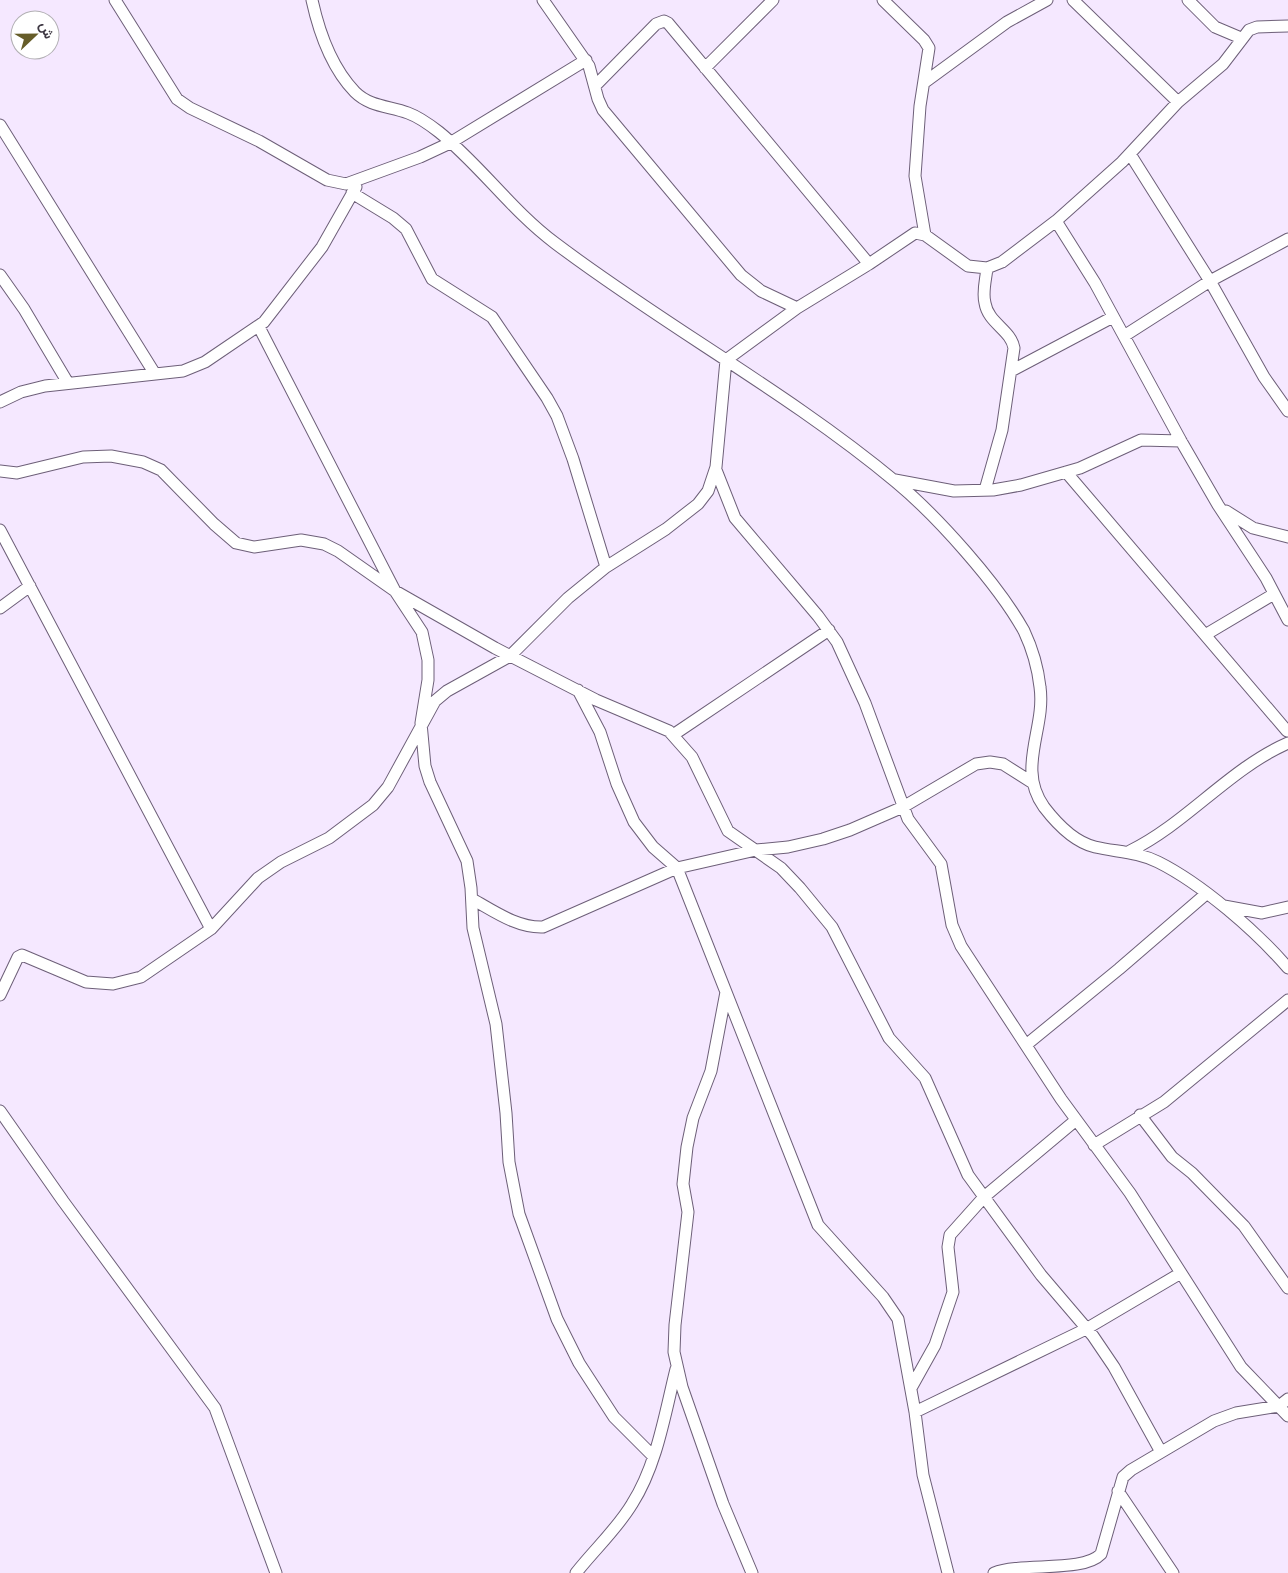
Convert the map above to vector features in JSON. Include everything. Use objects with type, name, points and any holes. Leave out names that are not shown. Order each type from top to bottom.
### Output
[{"type":"street","points":[[115,0],[172,93],[190,108],[259,141],[327,180],[346,184],[420,157],[450,143],[586,60]]},
{"type":"street","points":[[312,0],[322,36],[353,89],[374,104],[420,118],[450,143],[550,239],[633,300],[775,391],[893,480],[931,514],[1007,605],[1024,632],[1031,650],[1041,690],[1040,714],[1031,755],[1033,783],[1047,810],[1062,827],[1080,841],[1093,846],[1130,852],[1157,862],[1206,894],[1224,906],[1288,968]]},
{"type":"street","points":[[543,0],[586,60],[603,110],[741,275],[761,290],[797,308]]},
{"type":"street","points":[[705,68],[773,0]]},
{"type":"street","points":[[883,0],[927,44],[929,54],[915,176],[924,235]]},
{"type":"street","points":[[925,82],[1007,22],[1047,0]]},
{"type":"street","points":[[1073,0],[1178,102]]},
{"type":"street","points":[[1188,0],[1215,27],[1240,38]]},
{"type":"street","points":[[595,86],[660,21],[668,23],[869,264]]},
{"type":"street","points":[[0,995],[18,958],[22,955],[86,982],[113,984],[141,977],[211,929],[258,878],[281,862],[329,838],[373,805],[388,787],[430,706],[447,691],[510,656],[568,598],[606,567],[666,529],[698,504],[708,491],[715,468],[726,360],[797,308],[869,264],[915,232],[924,235],[968,266],[978,269],[987,268],[1002,262],[1056,221],[1130,154],[1178,102],[1222,64],[1240,38],[1249,30],[1257,27],[1288,26]]},
{"type":"street","points":[[0,125],[155,374]]},
{"type":"street","points":[[1130,154],[1210,282],[1264,377],[1288,410]]},
{"type":"street","points":[[0,402],[21,392],[68,383],[183,371],[205,362],[258,327],[322,247],[360,179]]},
{"type":"street","points":[[352,193],[393,218],[406,229],[432,279],[438,285],[481,310],[500,327],[557,416],[573,459],[606,567]]},
{"type":"street","points":[[1056,221],[1095,283],[1218,505],[1274,594],[1288,620]]},
{"type":"street","points":[[1124,336],[1210,282],[1288,239]]},
{"type":"street","points":[[985,490],[1002,430],[1012,371],[1014,344],[994,321],[984,303],[987,268]]},
{"type":"street","points":[[0,275],[24,309],[68,383]]},
{"type":"street","points":[[1012,371],[1113,317]]},
{"type":"street","points":[[258,327],[396,591],[422,632],[428,660],[421,723],[426,773],[467,861],[474,928],[496,1024],[514,1192],[529,1245],[557,1318],[579,1363],[614,1417],[653,1456]]},
{"type":"street","points":[[893,480],[954,491],[985,490],[1020,485],[1066,472],[1141,440],[1181,441]]},
{"type":"street","points":[[0,471],[17,473],[83,457],[111,456],[144,462],[160,470],[214,524],[236,543],[254,547],[301,540],[324,544],[338,551],[396,591],[510,656],[578,690],[649,721],[673,735],[692,757],[728,831],[781,868],[832,927],[889,1038],[924,1078],[968,1175],[1042,1275],[1093,1336],[1114,1367],[1161,1452]]},
{"type":"street","points":[[715,468],[735,518],[829,630],[865,703],[903,807],[913,828],[941,864],[956,937],[1076,1120],[1130,1193],[1242,1367],[1283,1403],[1288,1416]]},
{"type":"street","points":[[1066,472],[1287,728],[1286,744],[1221,784],[1148,843],[1130,852]]},
{"type":"street","points":[[1218,505],[1236,520],[1253,528],[1288,537]]},
{"type":"street","points":[[0,530],[211,929]]},
{"type":"street","points":[[0,608],[30,586]]},
{"type":"street","points":[[1205,635],[1274,594]]},
{"type":"street","points":[[673,735],[829,630]]},
{"type":"street","points":[[578,690],[600,732],[617,784],[634,822],[653,847],[677,868],[818,1225],[883,1297],[898,1319],[915,1412],[923,1475],[948,1573]]},
{"type":"street","points":[[472,899],[519,924],[530,928],[543,927],[677,868],[756,850],[788,847],[823,839],[903,807],[976,764],[990,762],[1003,764],[1033,783]]},
{"type":"street","points":[[1026,1044],[1119,969],[1206,894]]},
{"type":"street","points":[[1224,906],[1262,913],[1288,907]]},
{"type":"street","points":[[576,1573],[632,1505],[653,1456],[676,1367],[675,1325],[688,1212],[683,1184],[685,1161],[693,1118],[712,1071],[726,991]]},
{"type":"street","points":[[1094,1145],[1164,1102],[1288,1000]]},
{"type":"street","points":[[0,1111],[68,1209],[215,1408],[276,1573]]},
{"type":"street","points":[[1140,1115],[1174,1160],[1192,1173],[1244,1226],[1288,1288]]},
{"type":"street","points":[[911,1388],[935,1345],[953,1292],[948,1247],[950,1235],[984,1197],[1076,1120]]},
{"type":"street","points":[[915,1412],[1086,1329],[1182,1273]]},
{"type":"street","points":[[676,1367],[723,1504],[752,1573]]},
{"type":"street","points":[[994,1573],[1012,1569],[1084,1565],[1096,1560],[1101,1554],[1123,1478],[1131,1470],[1227,1416],[1283,1403]]},
{"type":"street","points":[[1118,1491],[1173,1573]]}]
